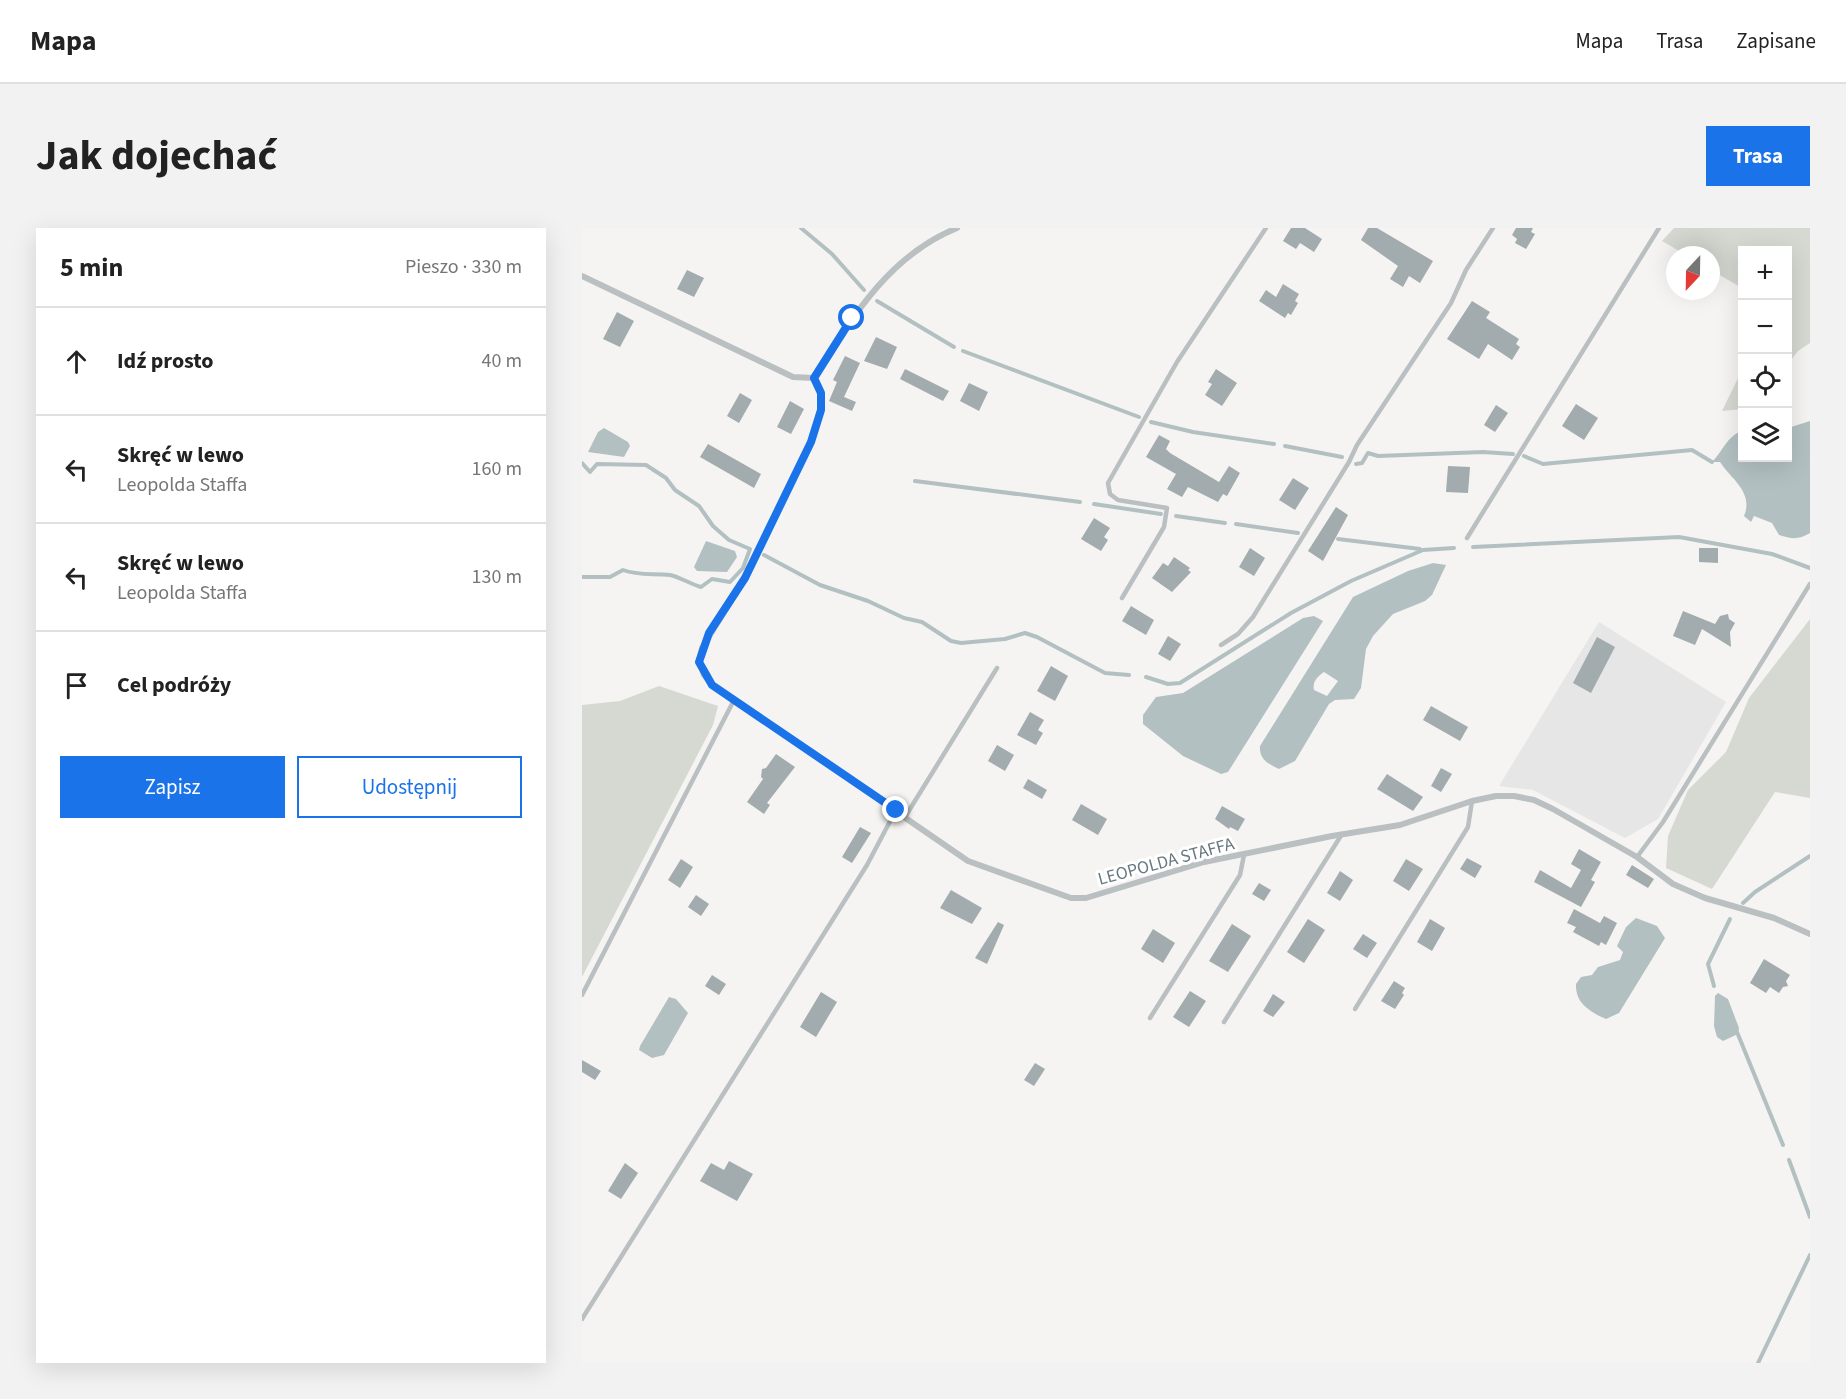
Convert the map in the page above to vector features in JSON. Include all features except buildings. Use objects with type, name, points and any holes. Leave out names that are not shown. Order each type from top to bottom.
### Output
[{"type":"street","points":[[582,276],[793,377],[814,378],[873,289],[909,256],[957,228]]},
{"type":"street","name":"LEOPOLDA STAFFA","points":[[814,378],[821,393],[821,410],[811,442],[745,578],[702,648],[699,662],[704,675],[712,685],[968,861],[1071,898],[1105,894],[1204,862],[1342,834],[1400,825],[1472,801],[1496,796],[1534,800],[1637,857],[1673,884],[1705,898],[1774,918],[1810,934]]},
{"type":"lane","points":[[1122,598],[1164,527],[1167,508],[1118,500],[1110,494],[1108,483],[1177,362],[1266,228]]},
{"type":"lane","points":[[1221,645],[1238,634],[1253,617],[1349,462],[1357,445],[1451,303],[1466,270],[1493,228]]},
{"type":"lane","points":[[1467,538],[1659,228]]},
{"type":"lane","points":[[1637,857],[1663,822],[1810,584]]},
{"type":"lane","points":[[904,816],[997,668]]},
{"type":"lane","points":[[582,995],[734,700]]},
{"type":"lane","points":[[1355,1009],[1467,828],[1472,801]]},
{"type":"lane","points":[[582,1319],[867,865],[896,810]]},
{"type":"lane","points":[[1224,1022],[1342,834]]},
{"type":"lane","points":[[1150,1018],[1240,875],[1244,855]]},
{"type":"shaded area","points":[[1674,228],[1810,228],[1810,343],[1798,351],[1792,359],[1792,246],[1738,246],[1738,286],[1720,275],[1720,246],[1671,246],[1662,241]]},
{"type":"shaded area","points":[[1738,378],[1738,409],[1722,411]]},
{"type":"shaded area","points":[[1810,421],[1810,533],[1798,538],[1779,535],[1772,523],[1754,516],[1751,522],[1744,516],[1746,500],[1740,486],[1720,462],[1712,462],[1729,440],[1738,433],[1738,462],[1792,462],[1792,427]]},
{"type":"shaded area","points":[[604,428],[628,442],[630,446],[624,457],[588,452],[598,432]]},
{"type":"shaded area","points":[[706,541],[735,551],[737,557],[727,572],[697,571],[694,567]]},
{"type":"shaded area","points":[[1433,563],[1446,565],[1432,595],[1425,601],[1393,614],[1373,636],[1366,649],[1361,688],[1354,699],[1335,700],[1329,704],[1295,761],[1279,769],[1268,763],[1261,754],[1260,746],[1353,597],[1408,571]],"holes":[[[1324,672],[1338,681],[1327,696],[1314,690],[1316,680]]]},
{"type":"shaded area","points":[[1314,616],[1323,621],[1228,772],[1221,774],[1183,756],[1143,724],[1143,715],[1156,697],[1183,693],[1303,618]]},
{"type":"shaded area","points":[[1810,619],[1810,798],[1775,792],[1712,889],[1666,868],[1668,836],[1688,790],[1726,752],[1749,698]]},
{"type":"shaded area","points":[[1599,622],[1726,702],[1658,819],[1625,838],[1533,790],[1499,786]]},
{"type":"shaded area","points":[[659,686],[718,706],[713,725],[582,977],[582,705],[620,701]]},
{"type":"shaded area","points":[[1636,918],[1657,926],[1665,938],[1619,1013],[1606,1019],[1589,1010],[1581,1002],[1576,991],[1576,984],[1581,977],[1592,975],[1598,967],[1620,960],[1623,952],[1617,946],[1626,927]]},
{"type":"shaded area","points":[[1718,993],[1728,999],[1739,1028],[1738,1034],[1723,1041],[1717,1037],[1714,1026],[1715,996]]},
{"type":"shaded area","points":[[669,997],[676,999],[688,1013],[664,1055],[652,1058],[639,1050],[640,1046]]},
{"type":"waterway","points":[[801,228],[832,254],[864,290]]},
{"type":"waterway","points":[[877,301],[954,347]]},
{"type":"waterway","points":[[963,351],[1139,417]]},
{"type":"waterway","points":[[1151,422],[1193,432],[1274,444]]},
{"type":"waterway","points":[[1285,446],[1342,457]]},
{"type":"waterway","points":[[1524,456],[1543,464],[1692,450],[1712,462]]},
{"type":"waterway","points":[[1356,464],[1362,463],[1368,453],[1378,456],[1483,452],[1513,454]]},
{"type":"waterway","points":[[582,463],[590,472],[597,464],[646,465],[666,478],[675,490],[699,506],[713,526],[729,540],[750,549],[743,568],[730,582],[712,579],[701,587],[670,575],[640,574],[623,570],[610,577],[582,577]]},
{"type":"waterway","points":[[915,481],[1080,502]]},
{"type":"waterway","points":[[1094,504],[1161,514]]},
{"type":"waterway","points":[[1176,516],[1225,523]]},
{"type":"waterway","points":[[1236,524],[1298,533]]},
{"type":"waterway","points":[[1473,547],[1679,537],[1772,554],[1810,568]]},
{"type":"waterway","points":[[1338,539],[1420,549]]},
{"type":"waterway","points":[[1146,677],[1168,684],[1180,683],[1291,613],[1351,581],[1423,550],[1454,548]]},
{"type":"waterway","points":[[764,555],[820,585],[868,601],[904,618],[922,622],[951,641],[961,643],[1005,639],[1025,633],[1105,673],[1129,675]]},
{"type":"waterway","points":[[1743,903],[1755,892],[1810,856]]},
{"type":"waterway","points":[[1714,986],[1708,964],[1730,919]]},
{"type":"waterway","points":[[1737,1032],[1783,1145]]},
{"type":"waterway","points":[[1789,1160],[1810,1217]]},
{"type":"waterway","points":[[1758,1363],[1810,1255]]},
{"type":"route","points":[[852,318],[814,378],[821,393],[821,410],[811,442],[745,578],[709,633],[699,662],[704,675],[712,685],[896,810]]}]
